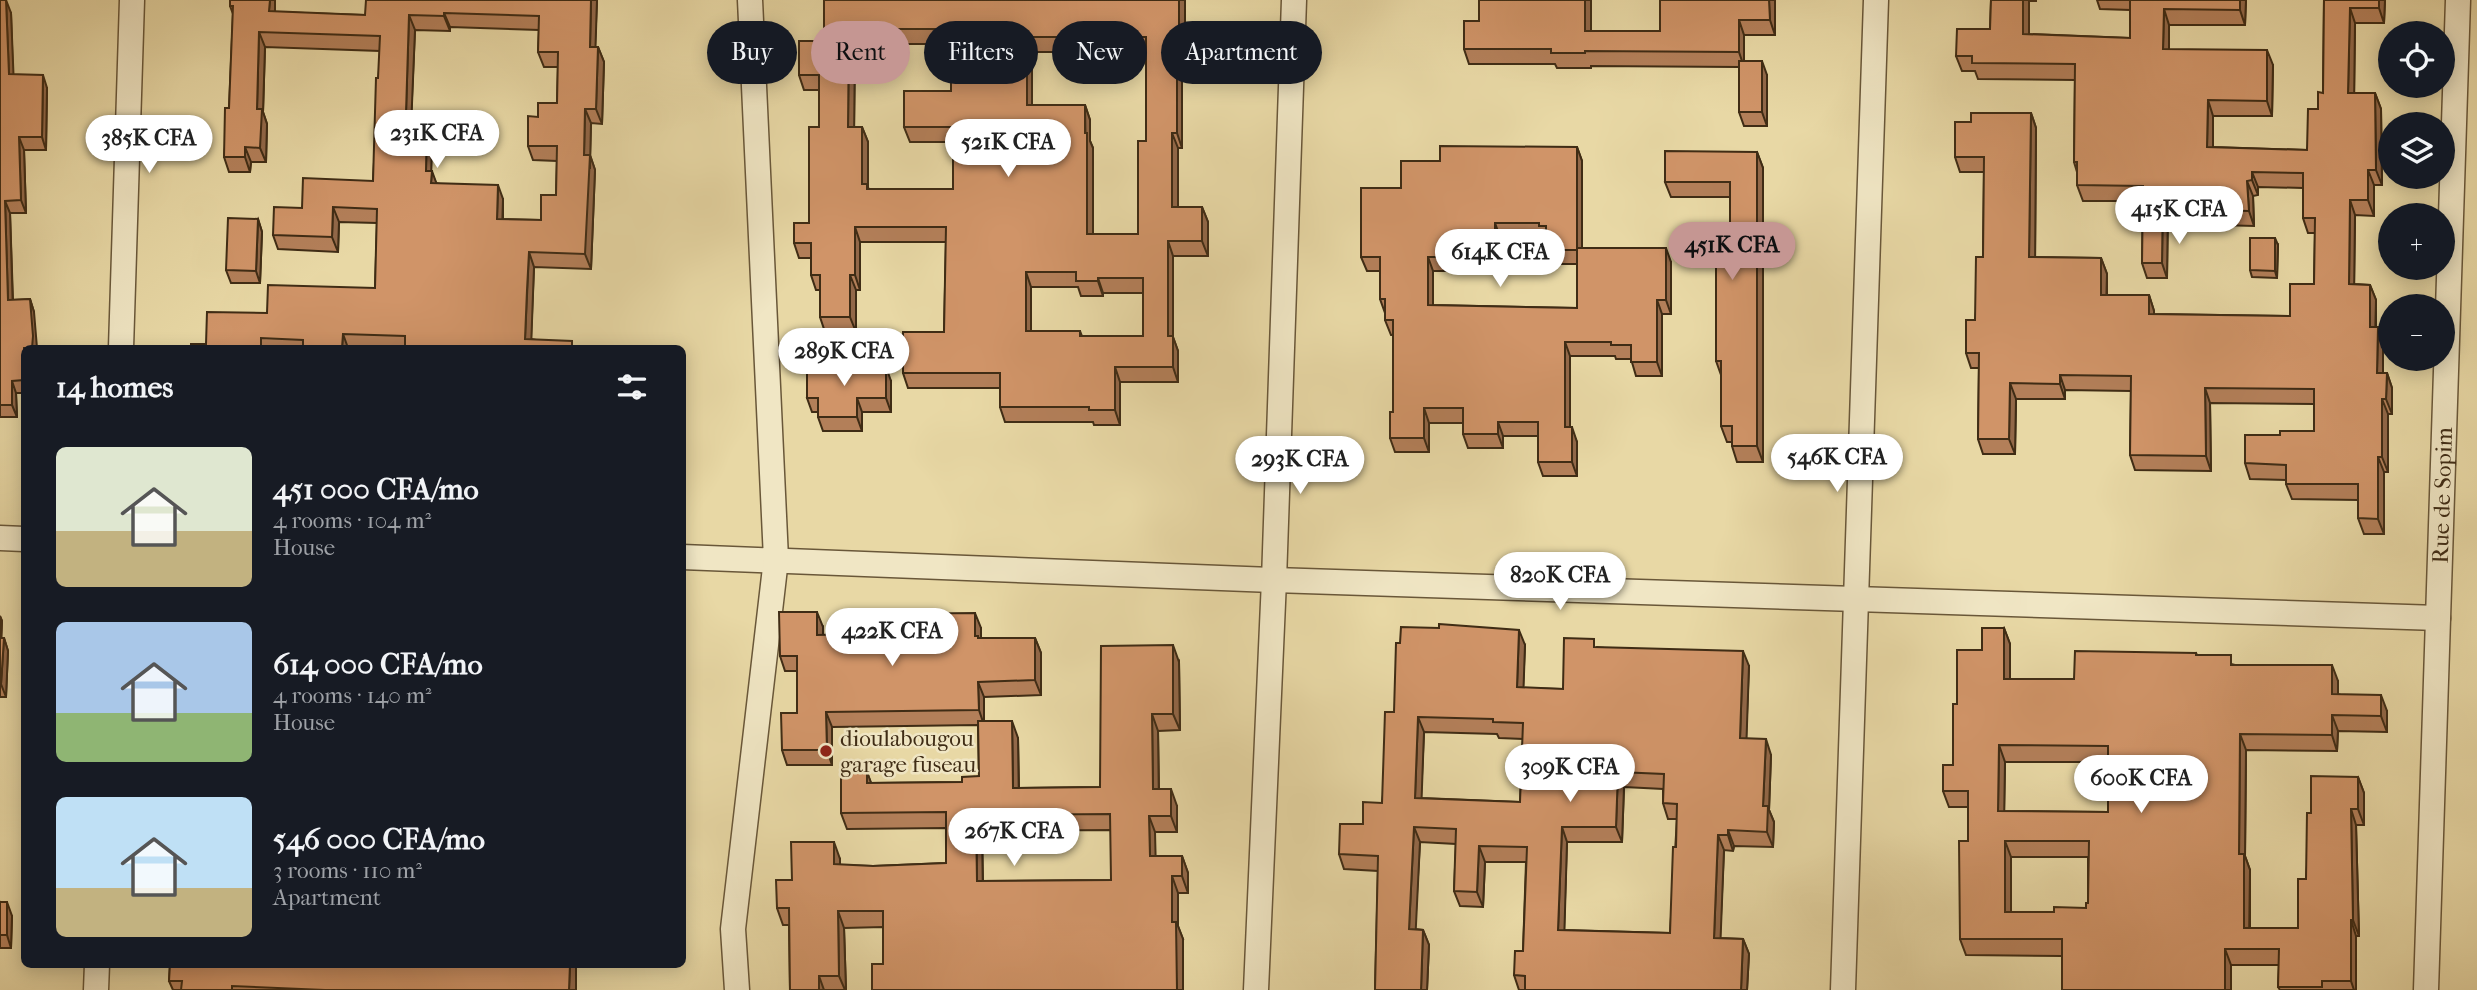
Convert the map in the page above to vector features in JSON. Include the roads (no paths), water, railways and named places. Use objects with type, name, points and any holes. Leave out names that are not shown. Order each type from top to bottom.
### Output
[{"type":"street","points":[[121,345],[132,0]]},
{"type":"street","points":[[737,990],[733,929],[775,559],[750,0]]},
{"type":"street","points":[[1256,990],[1274,580],[1294,0]]},
{"type":"street","points":[[1843,990],[1876,0]]},
{"type":"street","name":"Rue de Sopim","points":[[2426,990],[2458,0]]},
{"type":"street","points":[[0,538],[21,539]]},
{"type":"street","points":[[686,557],[1274,580],[2438,618]]},
{"type":"street","points":[[96,990],[97,968]]},
{"type":"place","name":"dioulabougou garage fuseau","points":[[826,751]]}]
